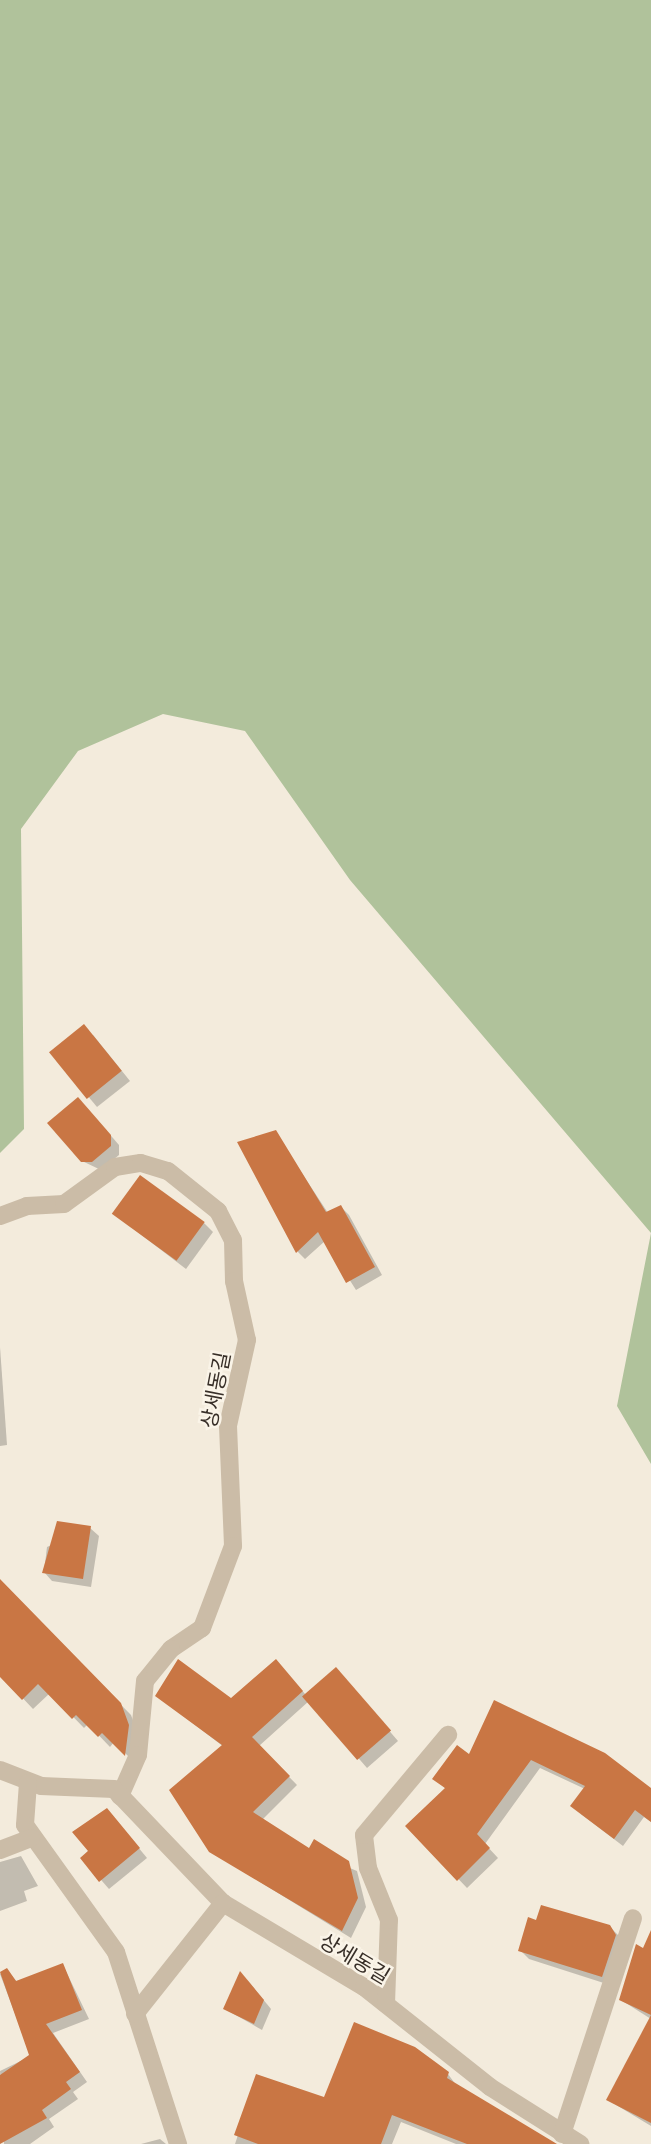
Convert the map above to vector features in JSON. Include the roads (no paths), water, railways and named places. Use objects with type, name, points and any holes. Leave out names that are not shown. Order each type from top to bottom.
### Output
[{"type":"lane","name":"상세동길","points":[[0,1216],[27,1206],[64,1204],[115,1167],[141,1163],[168,1171],[218,1211],[233,1240],[234,1281],[247,1340],[228,1426],[233,1546],[202,1628],[171,1649],[145,1681],[138,1755],[120,1796]]},
{"type":"lane","points":[[386,2004],[389,1920],[368,1868],[364,1835],[447,1735]]},
{"type":"lane","name":"상세동길","points":[[0,1770],[28,1783],[97,1784],[120,1796],[223,1903],[386,2004],[490,2087],[580,2144]]},
{"type":"lane","points":[[28,1783],[21,1812],[31,1838],[116,1952],[178,2144]]},
{"type":"lane","points":[[0,1850],[31,1838]]},
{"type":"lane","points":[[135,2014],[223,1903]]},
{"type":"lane","points":[[562,2134],[633,1918]]}]
